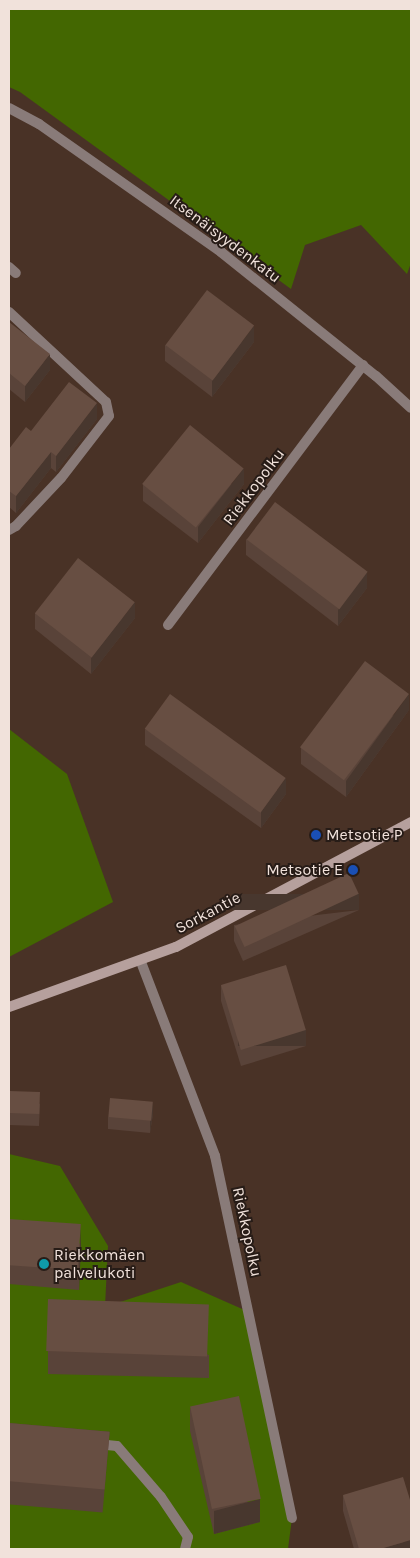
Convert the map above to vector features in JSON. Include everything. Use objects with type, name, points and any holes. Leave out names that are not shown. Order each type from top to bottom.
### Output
[{"type":"street","name":"Itsenäisyydenkatu","points":[[9,108],[39,124],[221,252],[363,366],[411,408]]},
{"type":"street","points":[[9,312],[106,402],[109,416],[61,478],[16,526],[9,530]]},
{"type":"street","name":"Riekkopolku","points":[[168,625],[363,366]]},
{"type":"street","name":"Sorkantie","points":[[9,1007],[141,962],[176,947],[411,822]]},
{"type":"street","name":"Riekkopolku","points":[[141,962],[215,1156],[292,1518]]},
{"type":"street","points":[[87,1443],[117,1446],[162,1497],[188,1537],[185,1549]]},
{"type":"green space","points":[[9,9],[411,9],[411,263],[407,274],[361,225],[305,245],[291,289],[20,92],[9,87]]},
{"type":"green space","points":[[9,729],[67,774],[113,902],[9,957]]},
{"type":"green space","points":[[9,1154],[60,1166],[108,1246],[105,1307],[181,1282],[249,1312],[292,1518],[288,1549],[9,1549]]},
{"type":"building","points":[[207,290],[254,326],[213,381],[165,345]]},
{"type":"building","points":[[9,322],[50,354],[25,386],[9,373]]},
{"type":"building","points":[[69,382],[97,403],[56,456],[51,452],[16,496],[9,491],[9,449],[26,427],[31,431]]},
{"type":"building","points":[[190,425],[244,468],[196,527],[142,484]]},
{"type":"building","points":[[275,502],[368,572],[339,609],[247,540]]},
{"type":"building","points":[[78,558],[135,602],[92,657],[35,613]]},
{"type":"building","points":[[365,661],[409,694],[344,780],[300,747]]},
{"type":"building","points":[[170,694],[286,778],[260,813],[145,729]]},
{"type":"building","points":[[349,873],[359,894],[245,947],[235,926]]},
{"type":"building","points":[[286,965],[306,1030],[241,1050],[221,985]]},
{"type":"building","points":[[9,1091],[40,1092],[39,1114],[9,1113]]},
{"type":"building","points":[[110,1098],[153,1102],[151,1121],[108,1117]]},
{"type":"building","points":[[9,1219],[81,1224],[78,1270],[9,1265]]},
{"type":"building","points":[[48,1299],[209,1305],[207,1357],[46,1351]]},
{"type":"building","points":[[239,1396],[261,1499],[212,1509],[190,1406]]},
{"type":"building","points":[[9,1423],[110,1432],[105,1490],[9,1481]]},
{"type":"building","points":[[403,1477],[411,1503],[411,1540],[380,1549],[359,1549],[343,1495]]},
{"type":"place","name":"Metsotie P","points":[[316,835]]},
{"type":"place","name":"Metsotie E","points":[[353,870]]},
{"type":"place","name":"Riekkomäen palvelukoti","points":[[44,1264]]}]
